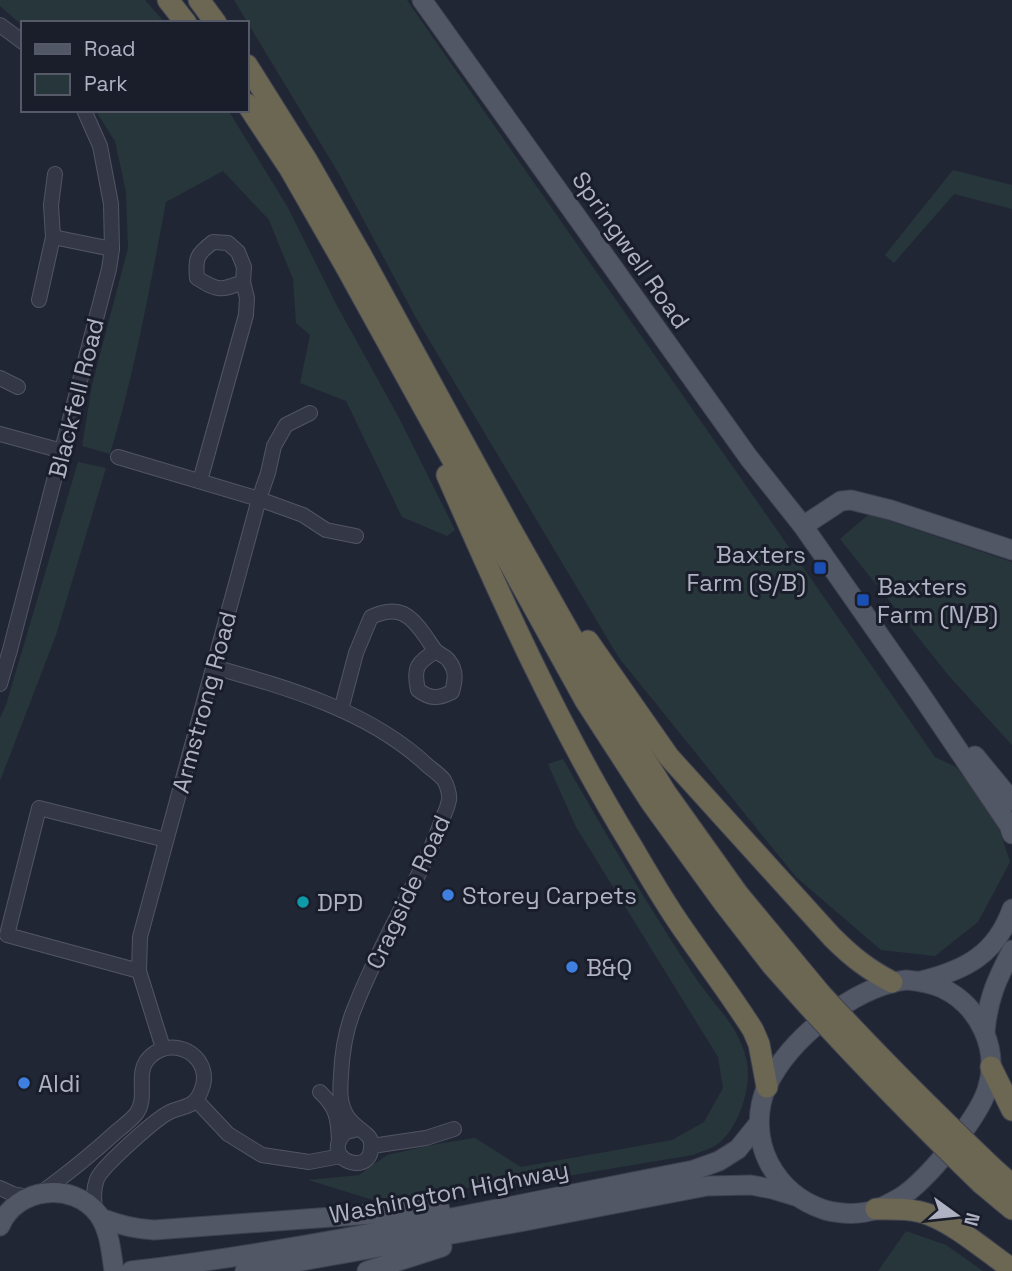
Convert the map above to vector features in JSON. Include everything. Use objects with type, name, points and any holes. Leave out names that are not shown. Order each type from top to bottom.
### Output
[{"type":"highway","points":[[168,0],[184,21]]},
{"type":"highway","points":[[199,0],[215,21]]},
{"type":"highway","points":[[248,67],[327,195],[600,687],[666,793],[813,998]]},
{"type":"highway","points":[[248,106],[290,169],[345,265],[585,700],[651,802],[724,904],[772,965],[813,998],[905,1083],[988,1176],[1012,1209]]},
{"type":"highway","points":[[391,351],[475,538],[564,725],[599,790],[672,912],[753,1030],[759,1044],[767,1087]]},
{"type":"highway","points":[[509,526],[669,757],[832,937],[870,971],[892,982]]},
{"type":"highway","points":[[991,1067],[1012,1111]]},
{"type":"highway","points":[[988,1176],[1012,1185]]},
{"type":"highway","points":[[876,1209],[904,1209],[928,1214],[945,1222],[1012,1269]]},
{"type":"main road","name":"Springwell Road","points":[[422,0],[749,458],[803,526],[919,692],[1009,825],[1012,834]]},
{"type":"main road","points":[[803,526],[841,501],[851,500],[891,510],[1012,550]]},
{"type":"main road","name":"Springwell Road","points":[[919,692],[1012,801]]},
{"type":"main road","points":[[920,981],[941,987],[959,998],[974,1013],[985,1032],[990,1049],[991,1067],[987,1090],[957,1140],[902,1196],[876,1209],[860,1213],[843,1213],[811,1205],[784,1185],[766,1156],[761,1140],[761,1105],[780,1063],[822,1021],[872,989],[892,982],[920,981],[943,976],[978,958],[995,943],[1012,909]]},
{"type":"main road","points":[[985,1032],[990,996],[1012,950]]},
{"type":"main road","name":"Washington Highway","points":[[245,1271],[350,1254],[694,1170],[719,1161],[737,1149],[759,1123]]},
{"type":"main road","name":"Washington Highway","points":[[141,1270],[707,1186],[751,1185],[796,1196]]},
{"type":"main road","points":[[1,1219],[19,1203],[35,1195],[60,1192],[79,1198],[98,1214],[121,1226],[154,1230],[524,1212]]},
{"type":"main road","points":[[367,1271],[524,1212]]},
{"type":"main road","points":[[98,1214],[108,1234],[114,1271]]},
{"type":"street","points":[[0,25],[21,41]]},
{"type":"street","name":"Blackfell Road","points":[[0,684],[5,649],[62,451],[112,249],[111,204],[100,146],[85,112]]},
{"type":"street","points":[[39,300],[53,237],[51,205],[55,174]]},
{"type":"street","points":[[53,237],[112,249]]},
{"type":"street","points":[[200,481],[246,315],[247,298],[243,282]]},
{"type":"street","points":[[0,378],[18,387]]},
{"type":"street","name":"Armstrong Road","points":[[163,1048],[139,971],[140,937],[274,446],[286,425],[310,413]]},
{"type":"street","points":[[0,434],[62,451]]},
{"type":"street","points":[[118,457],[259,499],[303,515],[326,530],[356,536]]},
{"type":"street","points":[[341,710],[356,653],[371,617],[392,611],[405,613],[417,623],[436,651]]},
{"type":"street","name":"Cragside Road","points":[[214,667],[309,696],[390,737],[418,756],[444,780],[450,798],[436,839],[354,1009],[336,1101],[340,1148]]},
{"type":"street","points":[[139,971],[7,935],[40,808],[166,840]]},
{"type":"street","points":[[0,1188],[13,1194],[35,1195],[93,1153],[137,1113],[142,1102],[144,1065],[150,1056],[163,1048],[187,1050],[196,1056],[204,1073],[201,1093],[188,1106],[173,1110],[147,1127],[98,1175],[93,1191],[98,1214]]},
{"type":"street","points":[[143,1092],[154,1104],[173,1110]]},
{"type":"street","points":[[196,1100],[228,1134],[262,1155],[309,1162],[340,1148],[346,1132],[358,1129]]},
{"type":"street","points":[[336,1101],[358,1129],[368,1135],[372,1146],[369,1156],[356,1163],[349,1162],[340,1148]]},
{"type":"street","points":[[372,1146],[426,1138],[454,1129]]},
{"type":"green space","points":[[0,0],[145,0],[163,21],[21,21],[21,24],[0,6]]},
{"type":"green space","points":[[234,0],[407,0],[935,757],[956,767],[995,816],[1010,862],[978,922],[935,956],[881,950],[796,877],[619,658],[416,318],[339,174]]},
{"type":"green space","points":[[96,112],[229,112],[287,206],[455,530],[447,536],[402,517],[346,401],[300,383],[310,335],[296,323],[293,279],[269,220],[223,171],[166,202],[134,360],[110,454],[82,446],[92,385],[128,248],[126,192],[115,141]]},
{"type":"green space","points":[[953,170],[1012,185],[1012,209],[954,194],[894,263],[885,255]]},
{"type":"green space","points":[[78,462],[106,468],[56,635],[0,781],[0,718]]},
{"type":"green space","points":[[869,514],[1012,562],[1012,745],[949,676],[840,539]]},
{"type":"green space","points":[[563,759],[660,923],[738,1037],[748,1073],[745,1097],[736,1122],[722,1141],[693,1155],[525,1183],[373,1200],[308,1180],[359,1175],[387,1155],[475,1138],[521,1167],[672,1140],[704,1122],[723,1088],[718,1057],[576,827],[548,764]]},
{"type":"green space","points":[[906,1231],[946,1245],[983,1271],[878,1271]]},
{"type":"place","name":"Baxters Farm (S/B)","points":[[820,568]]},
{"type":"place","name":"Baxters Farm (N/B)","points":[[863,600]]},
{"type":"place","name":"Storey Carpets","points":[[448,895]]},
{"type":"place","name":"DPD","points":[[303,902]]},
{"type":"place","name":"B&Q","points":[[572,967]]},
{"type":"place","name":"Aldi","points":[[24,1083]]}]
